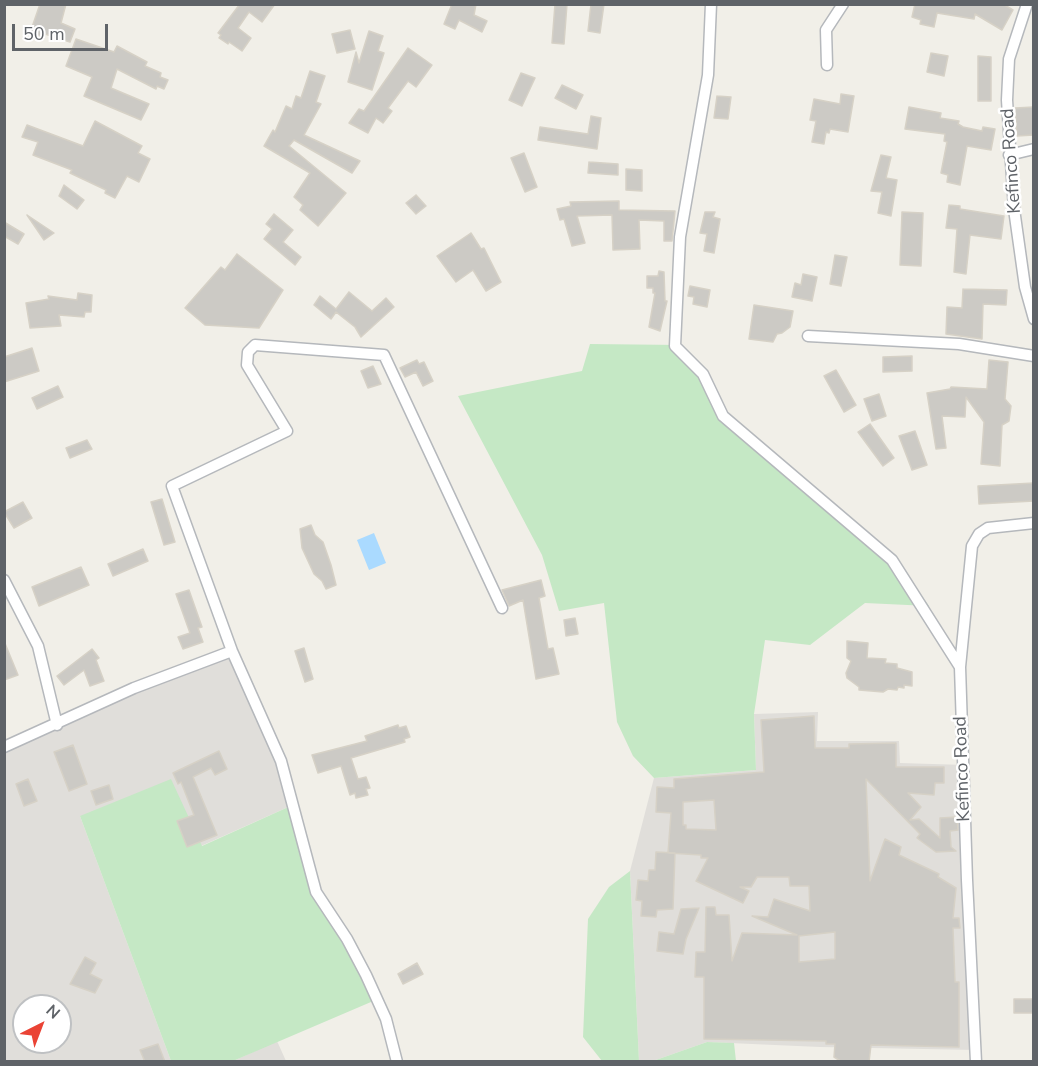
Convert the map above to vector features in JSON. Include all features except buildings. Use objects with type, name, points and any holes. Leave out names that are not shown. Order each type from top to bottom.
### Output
[{"type":"street","points":[[711,4],[708,75],[680,237],[675,346],[703,374],[723,416],[892,560],[960,667]]},
{"type":"street","points":[[827,65],[826,30],[843,4]]},
{"type":"street","name":"Kefinco Road","points":[[1027,4],[1009,59],[1009,155],[1024,286],[1034,319]]},
{"type":"street","points":[[1009,155],[1034,149]]},
{"type":"street","points":[[808,336],[959,344],[1034,356]]},
{"type":"street","points":[[398,1062],[386,1019],[366,975],[347,939],[316,892],[281,761],[232,651],[172,486],[287,431],[247,365],[248,352],[255,345],[384,355],[502,608]]},
{"type":"street","name":"Kefinco Road","points":[[976,1062],[960,667],[972,546],[979,534],[988,528],[1034,523]]},
{"type":"street","points":[[4,579],[38,646],[57,725]]},
{"type":"street","points":[[4,747],[57,725],[134,688],[232,651]]},
{"type":"shaded area","points":[[232,649],[295,804],[201,846],[80,816],[171,1061],[5,1061],[4,748]]},
{"type":"shaded area","points":[[818,712],[817,741],[899,741],[900,763],[965,765],[976,1050],[707,1042],[653,1061],[639,1061],[630,871],[654,778],[756,770],[754,714]]},
{"type":"shaded area","points":[[277,1041],[286,1061],[233,1061]]},
{"type":"green space","points":[[590,344],[681,345],[705,373],[727,414],[893,556],[929,606],[865,603],[810,645],[765,640],[754,714],[756,770],[654,778],[633,756],[617,722],[604,603],[559,611],[542,555],[458,396],[582,371]]},
{"type":"green space","points":[[171,779],[202,846],[295,804],[310,873],[378,999],[233,1061],[171,1061],[80,816]]},
{"type":"green space","points":[[630,871],[639,1061],[602,1061],[583,1037],[588,919],[609,887]]},
{"type":"green space","points":[[707,1042],[734,1043],[736,1061],[653,1061]]},
{"type":"water","points":[[374,533],[386,563],[369,570],[357,540]]}]
